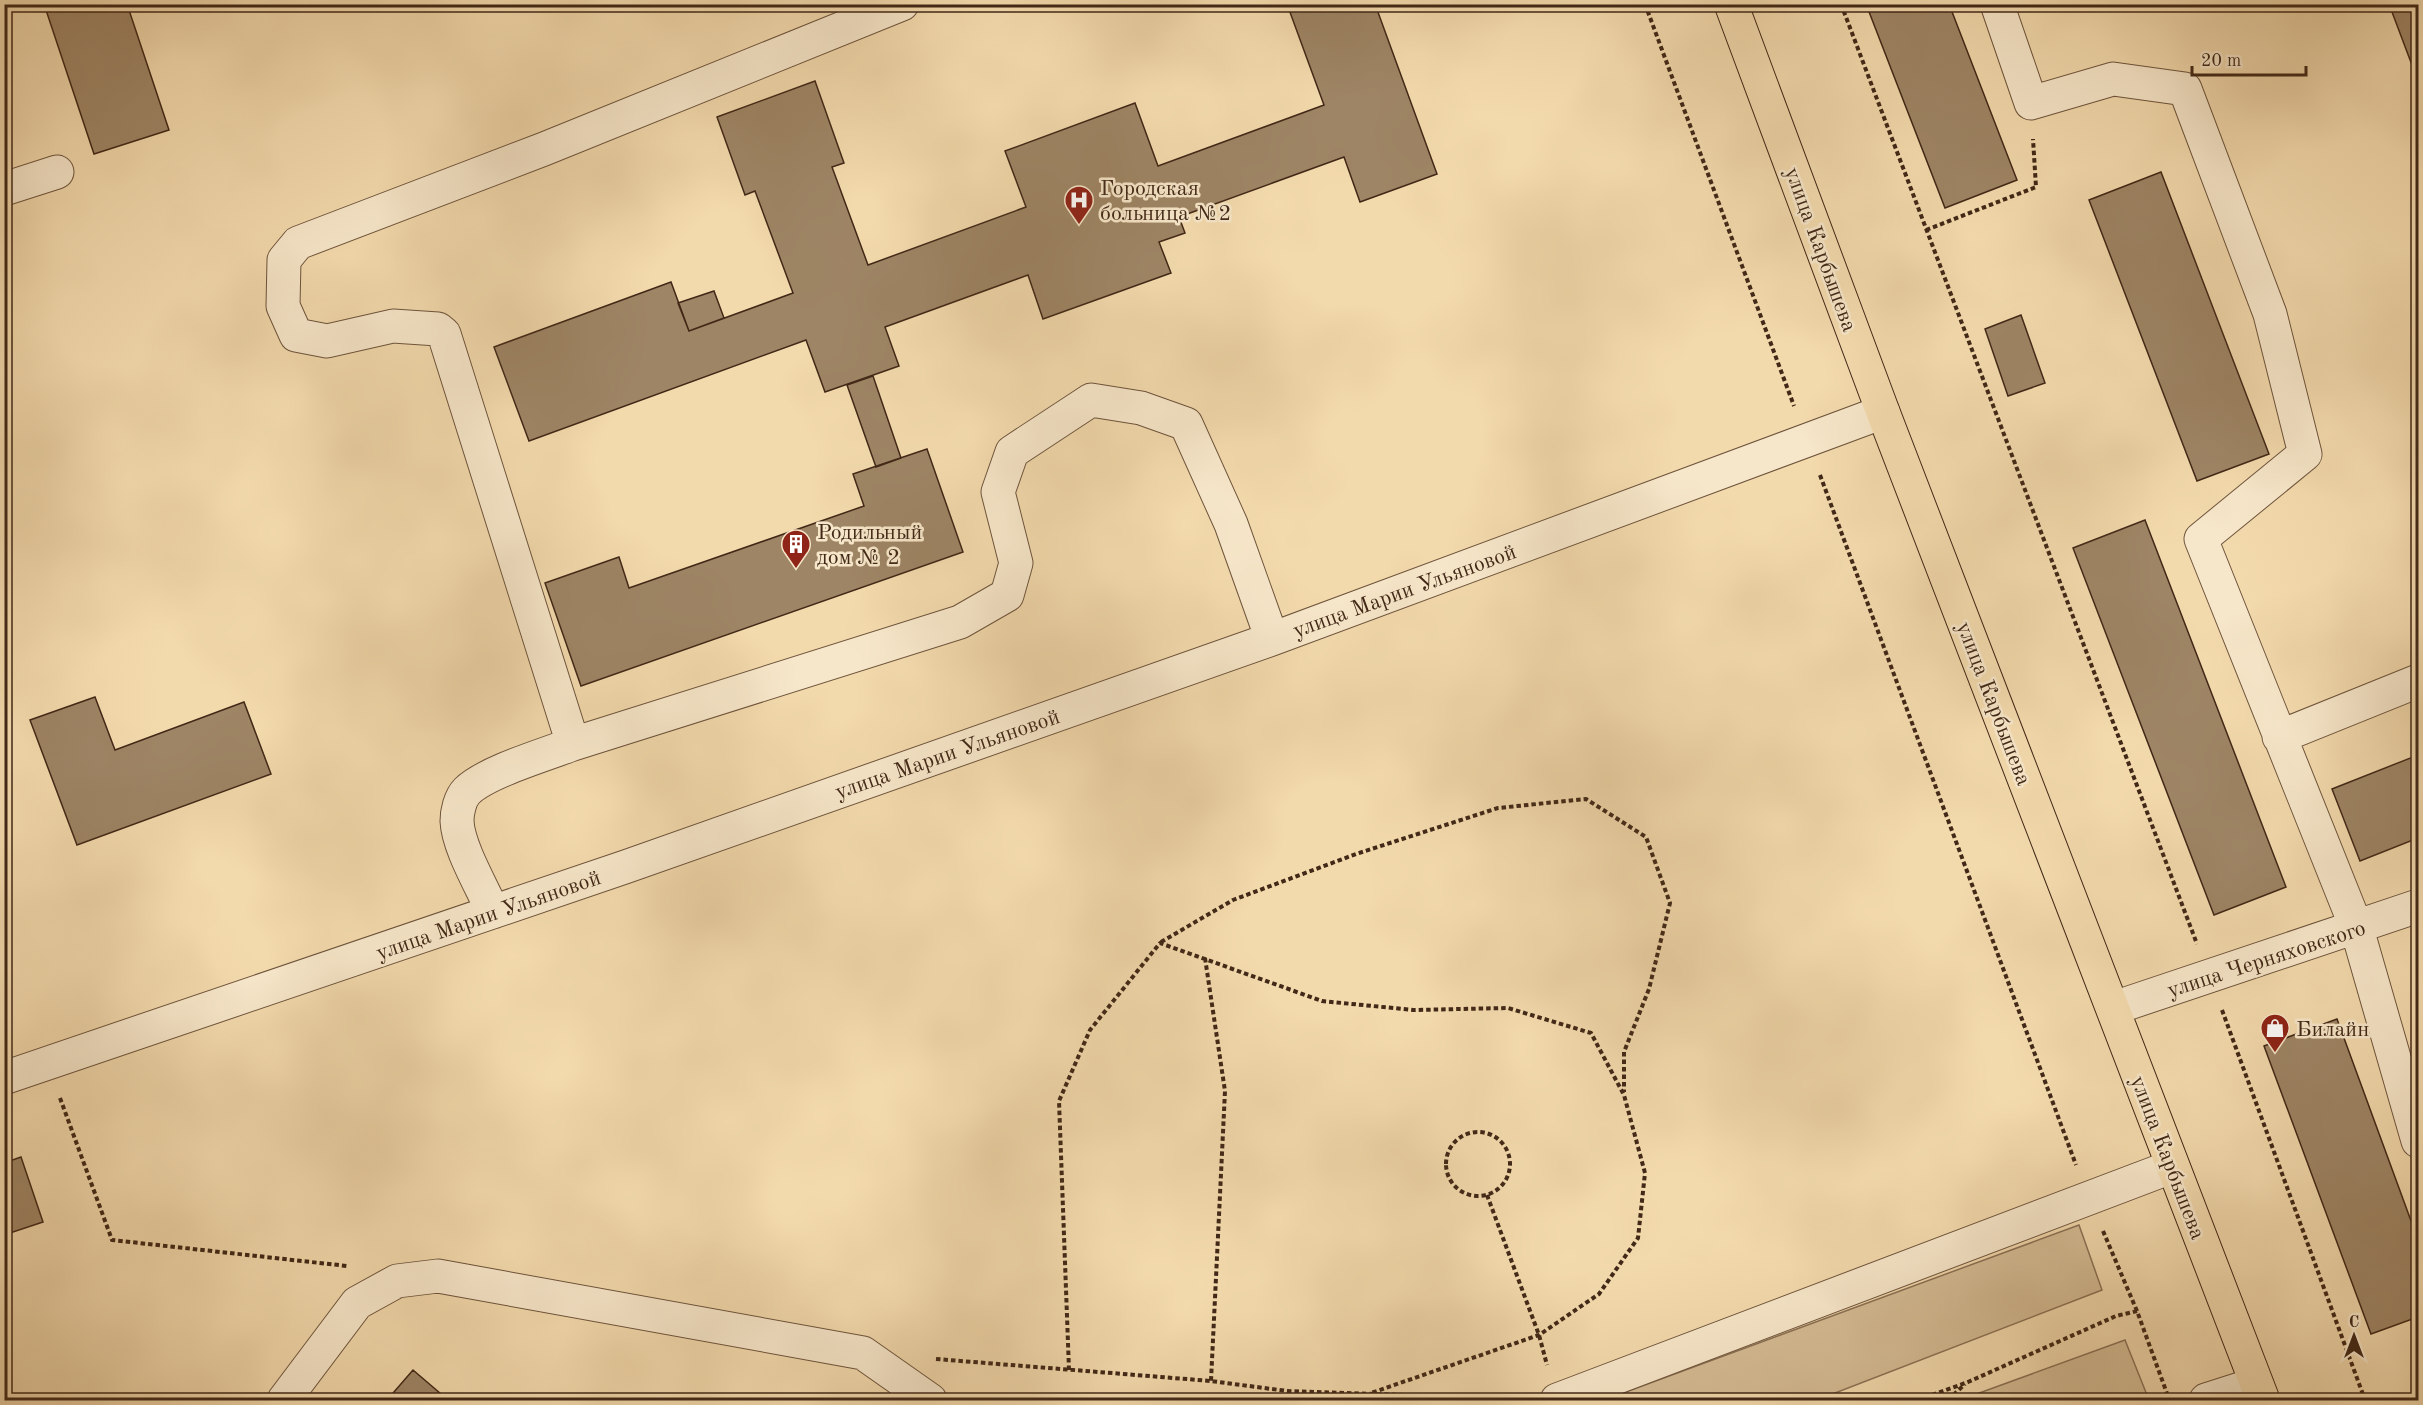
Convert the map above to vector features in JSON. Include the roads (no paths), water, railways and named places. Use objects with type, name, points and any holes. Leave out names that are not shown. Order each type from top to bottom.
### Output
[{"type":"main road","name":"улица Карбышева","points":[[1731,4],[1883,412],[2114,1008],[2171,1167],[2259,1392]]},
{"type":"street","points":[[573,744],[444,334],[438,329],[393,326],[327,341],[296,335],[283,306],[284,260],[298,243],[544,149],[902,4]]},
{"type":"street","points":[[1997,4],[2031,103],[2113,79],[2185,89],[2270,314],[2305,454],[2201,539],[2357,929],[2418,1141]]},
{"type":"street","points":[[4,189],[57,172]]},
{"type":"street","points":[[493,912],[461,838],[457,821],[460,801],[467,791],[485,779],[573,744],[960,622],[1007,595],[1016,563],[998,492],[1012,452],[1091,400],[1141,408],[1186,424],[1231,524],[1272,639]]},
{"type":"street","name":"улица Марии Ульяновой","points":[[4,1078],[493,912],[1272,639],[1883,412]]},
{"type":"street","points":[[2279,737],[2418,681]]},
{"type":"street","name":"улица Черняховского","points":[[2114,1008],[2357,929],[2418,906]]},
{"type":"street","points":[[1557,1400],[2171,1167]]},
{"type":"street","points":[[284,1401],[357,1303],[398,1281],[438,1276],[863,1353],[930,1401]]},
{"type":"street","points":[[2206,1401],[2259,1392]]},
{"type":"place","name":"Городская больница №2","points":[[1079,226]]},
{"type":"place","name":"Родильный дом № 2","points":[[796,570]]},
{"type":"place","name":"Билайн","points":[[2275,1054]]}]
